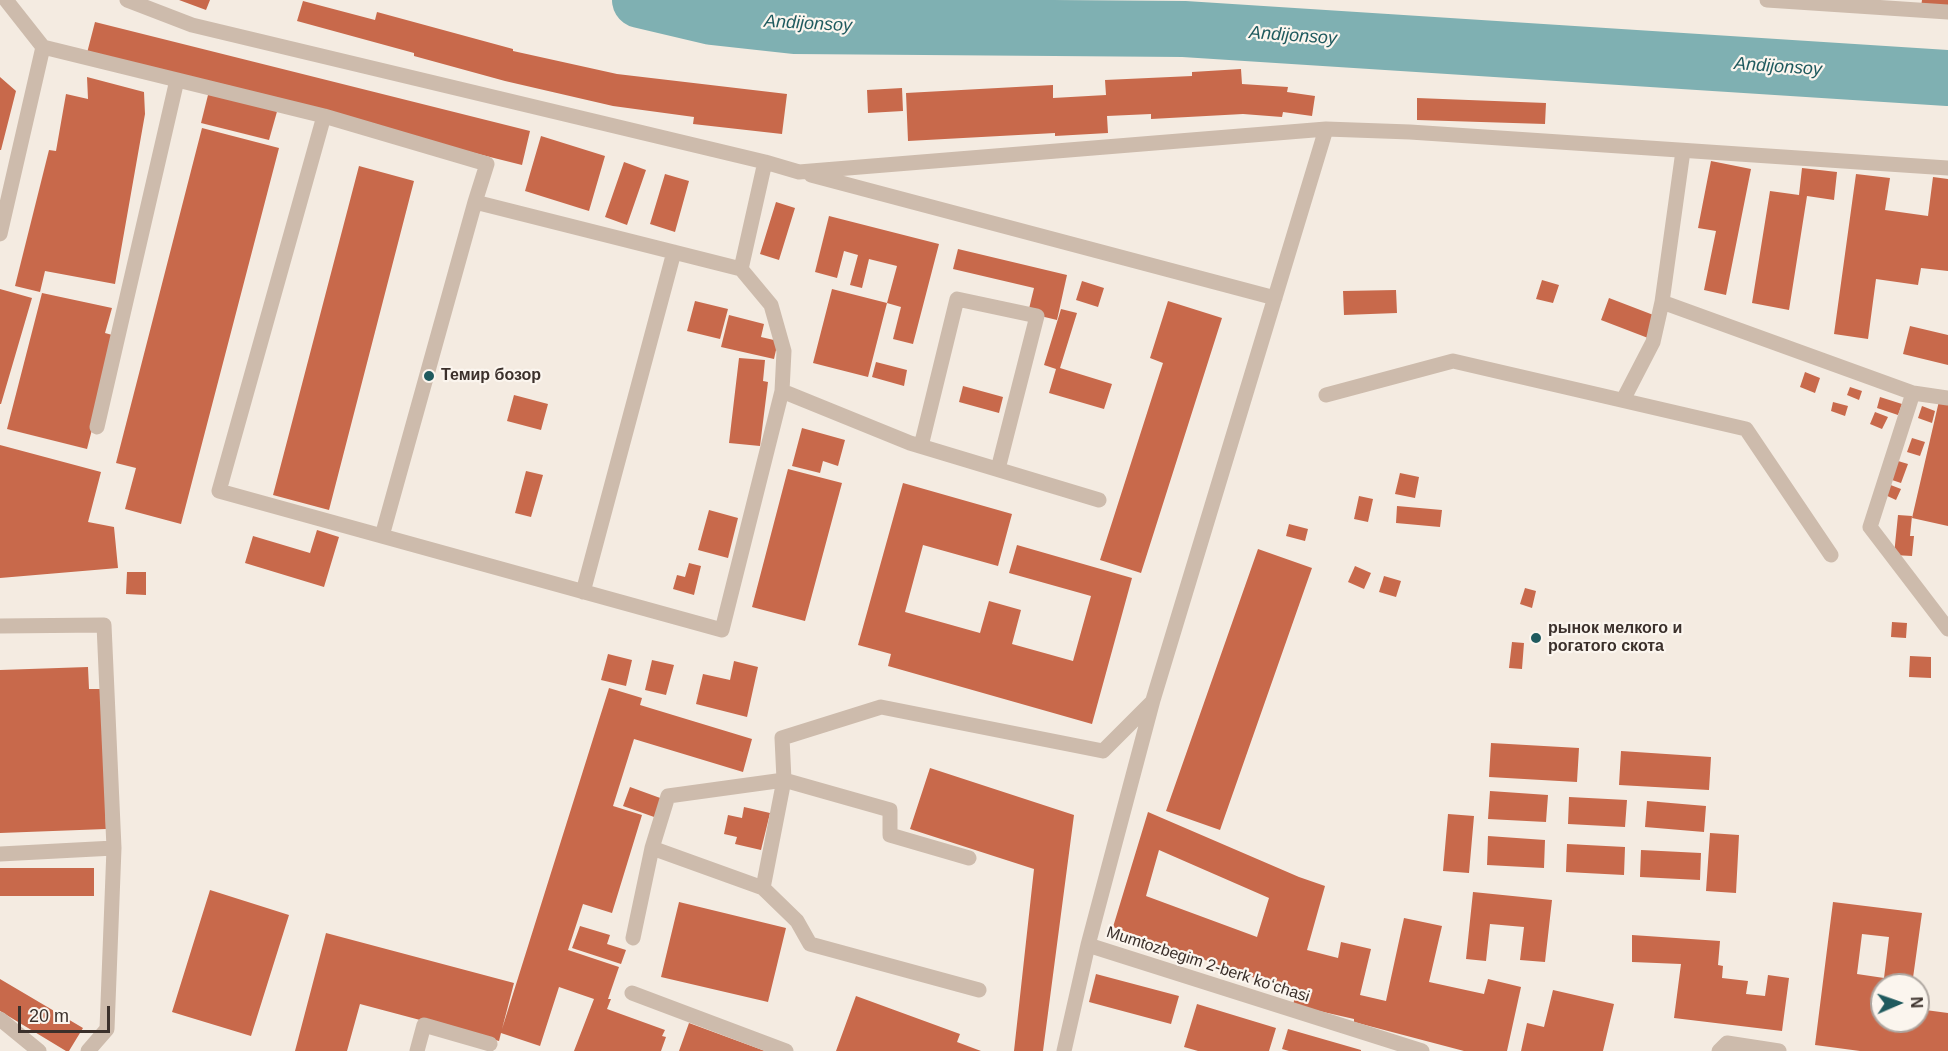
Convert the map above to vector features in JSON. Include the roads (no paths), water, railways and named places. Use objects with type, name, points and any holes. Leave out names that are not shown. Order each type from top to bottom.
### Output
[{"type":"street","points":[[6,0],[43,47],[324,116],[487,164],[382,536]]},
{"type":"street","points":[[127,0],[192,25],[765,162],[1275,298]]},
{"type":"street","points":[[1767,0],[1948,12]]},
{"type":"street","points":[[0,234],[43,47]]},
{"type":"street","points":[[97,427],[177,80]]},
{"type":"street","points":[[324,116],[219,491],[722,630],[782,391],[784,351],[771,305],[741,269],[475,202]]},
{"type":"street","points":[[799,172],[1326,129],[1410,132],[1948,168]]},
{"type":"street","points":[[1088,945],[1153,700],[1326,129]]},
{"type":"street","points":[[1623,400],[1653,342],[1662,302],[1683,151]]},
{"type":"street","points":[[741,269],[765,162]]},
{"type":"street","points":[[583,592],[674,252]]},
{"type":"street","points":[[921,446],[957,299],[1037,316],[998,469]]},
{"type":"street","points":[[1662,302],[1913,393],[1948,399]]},
{"type":"street","points":[[1326,395],[1453,361],[1746,429],[1831,555]]},
{"type":"street","points":[[782,391],[921,446],[1099,500]]},
{"type":"street","points":[[1913,393],[1870,527],[1948,629]]},
{"type":"street","points":[[0,626],[104,625],[114,848],[107,1029],[88,1051]]},
{"type":"street","points":[[763,888],[784,780],[782,738],[881,707],[1103,751],[1153,700]]},
{"type":"street","points":[[633,938],[652,848],[668,796],[784,780],[890,810],[890,836],[969,858]]},
{"type":"street","points":[[0,854],[114,848]]},
{"type":"street","points":[[652,848],[763,888],[797,921],[810,944],[979,990]]},
{"type":"street","name":"Mumtozbegim 2-berk koʻchasi","points":[[1064,1051],[1088,945],[1379,1045],[1422,1051]]},
{"type":"street","points":[[632,993],[786,1051]]},
{"type":"street","points":[[0,1019],[39,1051]]},
{"type":"street","points":[[417,1051],[424,1024],[490,1044]]},
{"type":"street","points":[[1719,1051],[1726,1043],[1779,1051]]},
{"type":"waterway","name":"Andijonsoy","points":[[640,0],[712,17],[794,26],[1184,29],[1948,78]]},
{"type":"place","name":"Темир бозор","points":[[429,376]]},
{"type":"place","name":"рынок мелкого и рогатого скота","points":[[1536,638]]}]
